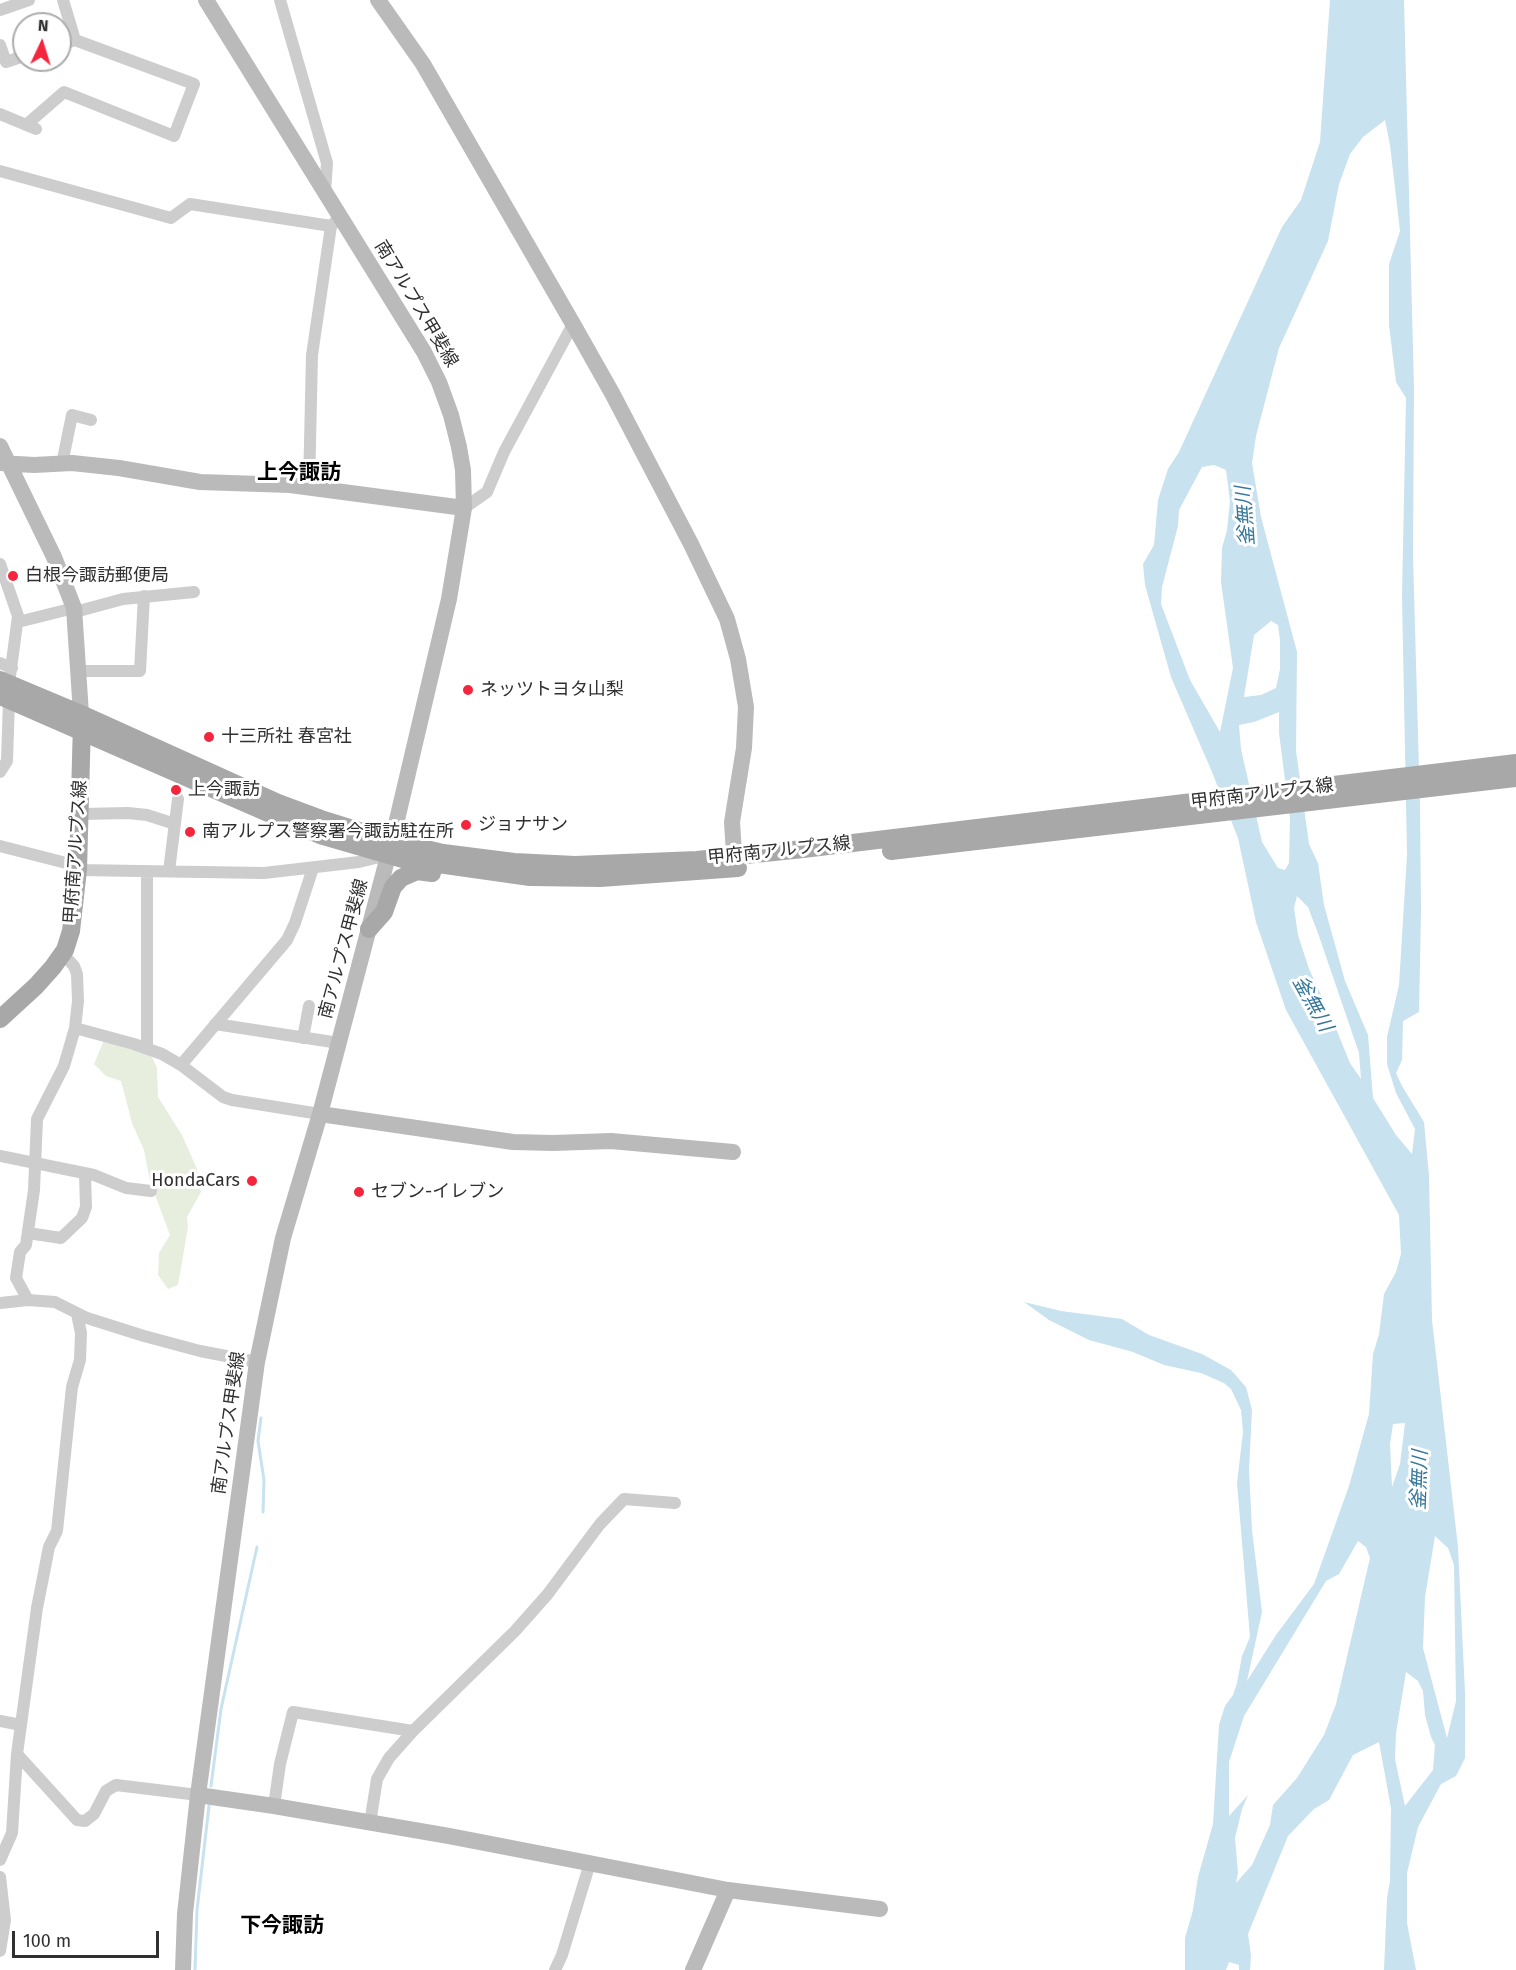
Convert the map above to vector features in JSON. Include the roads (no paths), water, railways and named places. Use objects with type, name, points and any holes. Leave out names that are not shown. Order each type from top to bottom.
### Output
[{"type":"main road","points":[[5,682],[82,723]]},
{"type":"main road","name":"甲府南アルプス線","points":[[1,1015],[36,986],[63,954],[71,931],[81,814],[82,723],[321,819],[417,862],[515,875],[600,878],[1516,778]]},
{"type":"main road","name":"甲府南アルプス線","points":[[805,855],[1516,763]]},
{"type":"main road","name":"甲府南アルプス線","points":[[390,848],[514,862],[575,865],[734,863]]},
{"type":"main road","points":[[369,929],[384,912],[393,887],[401,878],[410,873],[417,871],[481,878],[515,875]]},
{"type":"street","points":[[0,10],[29,0]]},
{"type":"street","name":"南アルプス甲斐線","points":[[183,1970],[184,1914],[198,1795],[257,1362],[283,1238],[320,1114],[390,848],[449,599],[464,508],[463,470],[452,415],[424,352],[336,221],[325,192],[206,0]]},
{"type":"street","points":[[280,0],[327,163],[325,192]]},
{"type":"street","points":[[67,1],[75,40]]},
{"type":"street","points":[[382,2],[423,64],[612,393],[691,543],[730,629],[747,707],[744,748],[732,822],[734,863]]},
{"type":"street","points":[[0,114],[31,127],[64,92],[174,136],[194,84],[75,40],[72,41]]},
{"type":"street","points":[[0,45],[6,62],[12,60]]},
{"type":"street","points":[[0,171],[171,218],[190,204],[336,221],[312,355],[309,487]]},
{"type":"street","points":[[4,463],[119,468],[200,482],[309,487],[464,508],[487,492],[504,452],[573,324]]},
{"type":"street","points":[[62,464],[72,415],[91,420]]},
{"type":"street","points":[[0,446],[4,463],[54,557],[75,610],[82,723]]},
{"type":"street","points":[[0,564],[18,616],[5,682],[7,761],[0,772]]},
{"type":"street","points":[[18,622],[123,599],[194,592]]},
{"type":"street","points":[[79,671],[140,671],[144,596]]},
{"type":"street","points":[[169,871],[178,799]]},
{"type":"street","points":[[81,814],[147,815],[175,824]]},
{"type":"street","points":[[0,846],[78,868],[264,873],[359,862],[390,848]]},
{"type":"street","points":[[181,1065],[287,940],[313,868]]},
{"type":"street","points":[[147,871],[147,1049]]},
{"type":"street","points":[[28,1300],[16,1278],[20,1252],[26,1245],[34,1190],[37,1119],[63,1066],[75,1028],[78,1001],[77,974],[74,966],[63,954]]},
{"type":"street","points":[[303,1038],[309,1006]]},
{"type":"street","points":[[215,1024],[339,1043]]},
{"type":"street","points":[[75,1028],[147,1049],[181,1065],[232,1100],[513,1142],[611,1141],[733,1152]]},
{"type":"street","points":[[0,1156],[94,1175],[126,1188],[151,1191]]},
{"type":"street","points":[[28,1233],[62,1238],[82,1218],[86,1207],[85,1174]]},
{"type":"street","points":[[0,1303],[28,1300],[54,1302],[77,1314],[144,1336],[257,1362]]},
{"type":"street","points":[[0,1860],[12,1833],[17,1754],[37,1608],[50,1547],[57,1531],[72,1387],[80,1360],[81,1333],[77,1314]]},
{"type":"street","points":[[370,1823],[377,1779],[389,1758],[412,1731],[515,1631],[547,1595],[600,1524],[624,1499],[675,1503]]},
{"type":"street","points":[[274,1806],[280,1764],[293,1712],[412,1731]]},
{"type":"street","points":[[0,1721],[21,1725]]},
{"type":"street","points":[[17,1754],[77,1820],[85,1821],[94,1815],[106,1791],[116,1785],[274,1806],[728,1890],[880,1909]]},
{"type":"street","points":[[555,1970],[590,1863]]},
{"type":"street","points":[[0,1877],[5,1920],[0,1951]]},
{"type":"street","points":[[693,1970],[728,1890]]},
{"type":"water","name":"釜無川","points":[[1330,0],[1404,0],[1414,388],[1413,556],[1421,911],[1419,1012],[1403,1021],[1402,1060],[1396,1073],[1424,1122],[1429,1176],[1432,1320],[1458,1547],[1465,1693],[1465,1758],[1456,1776],[1441,1784],[1418,1827],[1407,1873],[1407,1923],[1416,1970],[1384,1970],[1387,1898],[1390,1881],[1391,1808],[1379,1742],[1353,1755],[1329,1800],[1314,1809],[1288,1836],[1248,1934],[1251,1955],[1250,1970],[1239,1970],[1239,1965],[1229,1962],[1226,1970],[1185,1970],[1185,1938],[1193,1910],[1198,1877],[1213,1824],[1219,1725],[1225,1706],[1233,1695],[1242,1656],[1250,1637],[1237,1483],[1243,1432],[1241,1410],[1231,1389],[1224,1383],[1201,1373],[1164,1365],[1133,1352],[1089,1340],[1049,1320],[1024,1302],[1061,1311],[1122,1319],[1149,1335],[1202,1354],[1231,1370],[1246,1387],[1252,1410],[1249,1470],[1252,1530],[1262,1612],[1247,1681],[1276,1635],[1314,1584],[1349,1486],[1369,1414],[1373,1354],[1379,1334],[1384,1294],[1396,1272],[1401,1254],[1399,1215],[1286,1010],[1256,922],[1238,838],[1171,677],[1145,585],[1143,564],[1154,545],[1158,500],[1168,469],[1179,452],[1282,227],[1301,200],[1320,142]],"holes":[[[1385,120],[1400,231],[1389,264],[1389,325],[1396,382],[1406,398],[1402,596],[1407,855],[1399,985],[1387,1037],[1387,1064],[1396,1093],[1415,1129],[1412,1154],[1396,1135],[1373,1098],[1368,1035],[1345,981],[1324,905],[1318,863],[1309,844],[1296,751],[1297,652],[1261,517],[1252,463],[1256,436],[1279,348],[1328,241],[1339,184],[1350,154],[1363,137]],[[1214,465],[1226,470],[1230,501],[1227,530],[1222,548],[1221,582],[1233,668],[1220,732],[1190,680],[1161,604],[1162,587],[1178,526],[1179,510],[1202,467]],[[1271,621],[1278,625],[1280,640],[1280,669],[1276,688],[1261,695],[1244,697],[1254,635]],[[1279,712],[1279,733],[1290,819],[1289,863],[1285,870],[1278,868],[1262,842],[1241,749],[1239,725]],[[1297,896],[1308,907],[1319,936],[1359,1053],[1361,1079],[1350,1063],[1309,969],[1298,935],[1294,908]],[[1405,1423],[1400,1464],[1392,1487],[1390,1444],[1393,1424]],[[1435,1536],[1448,1548],[1454,1565],[1456,1701],[1447,1738],[1423,1648],[1425,1597]],[[1358,1541],[1366,1547],[1370,1558],[1336,1704],[1324,1735],[1297,1778],[1273,1805],[1270,1825],[1252,1865],[1236,1883],[1238,1873],[1235,1838],[1248,1795],[1229,1816],[1229,1762],[1244,1716],[1326,1581],[1339,1574]],[[1406,1672],[1418,1681],[1423,1691],[1425,1715],[1435,1745],[1433,1770],[1405,1806],[1395,1759],[1396,1733]]]},
{"type":"waterway","points":[[261,1418],[258,1441],[264,1480],[263,1512]]},
{"type":"waterway","points":[[211,1786],[221,1709],[257,1547]]},
{"type":"waterway","points":[[195,1970],[197,1910],[209,1806]]},
{"type":"place","name":"白根今諏訪郵便局","points":[[13,576]]},
{"type":"place","name":"ネッツトヨタ山梨","points":[[468,690]]},
{"type":"place","name":"十三所社 春宮社","points":[[209,737]]},
{"type":"place","name":"上今諏訪","points":[[176,790]]},
{"type":"place","name":"ジョナサン","points":[[466,825]]},
{"type":"place","name":"南アルプス警察署今諏訪駐在所","points":[[190,832]]},
{"type":"place","name":"HondaCars","points":[[252,1181]]},
{"type":"place","name":"セブン-イレブン","points":[[359,1192]]},
{"type":"district","name":"上今諏訪","points":[[299,473]]},
{"type":"district","name":"下今諏訪","points":[[282,1926]]}]
